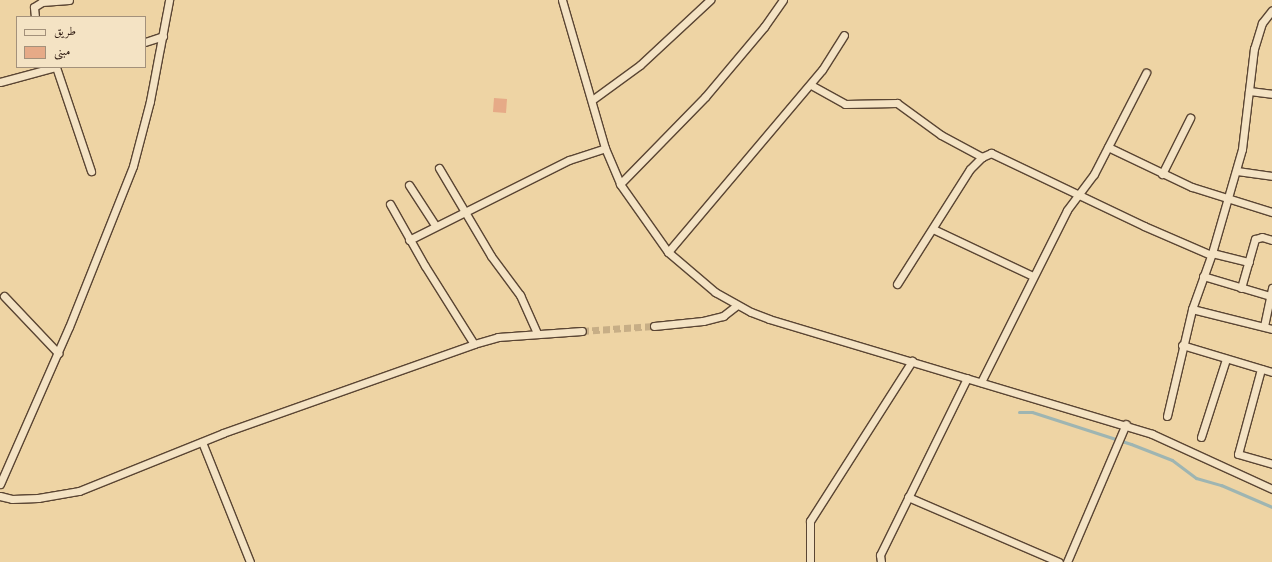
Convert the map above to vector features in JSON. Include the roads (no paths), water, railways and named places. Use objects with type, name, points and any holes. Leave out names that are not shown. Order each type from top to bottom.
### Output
[{"type":"street","points":[[35,16],[34,7],[42,2],[69,0]]},
{"type":"street","points":[[0,484],[58,353],[133,166],[163,36],[169,0]]},
{"type":"street","points":[[562,0],[605,148],[620,184],[668,252],[695,277],[737,305],[769,319],[1126,424],[1178,444],[1272,489]]},
{"type":"street","points":[[592,100],[640,65],[710,0]]},
{"type":"street","points":[[620,184],[705,97],[764,27],[783,0]]},
{"type":"street","points":[[1167,416],[1182,345],[1192,309],[1212,254],[1227,199],[1237,171],[1242,149],[1259,30],[1265,16],[1272,10]]},
{"type":"street","points":[[668,252],[811,84],[844,35]]},
{"type":"street","points":[[146,42],[163,36]]},
{"type":"street","points":[[0,82],[46,68]]},
{"type":"street","points":[[56,68],[91,171]]},
{"type":"street","points":[[981,382],[1032,276],[1077,194],[1094,174],[1146,73]]},
{"type":"street","points":[[811,84],[845,104],[897,103],[941,135],[982,157]]},
{"type":"street","points":[[1249,92],[1272,94]]},
{"type":"street","points":[[1162,174],[1190,118]]},
{"type":"street","points":[[1108,147],[1162,174],[1227,199],[1272,212]]},
{"type":"street","points":[[409,240],[435,225],[569,160],[605,148]]},
{"type":"street","points":[[897,284],[970,169],[982,157],[991,153],[1077,194],[1212,254],[1249,262]]},
{"type":"street","points":[[439,168],[497,266],[520,295],[537,333]]},
{"type":"street","points":[[1237,171],[1272,176]]},
{"type":"street","points":[[409,185],[435,225]]},
{"type":"street","points":[[390,204],[409,240],[474,344]]},
{"type":"street","points":[[933,229],[1032,276]]},
{"type":"street","points":[[1241,288],[1255,239],[1262,237],[1272,240]]},
{"type":"street","points":[[1203,276],[1241,288],[1271,292],[1264,326]]},
{"type":"street","points":[[4,296],[58,353]]},
{"type":"street","points":[[654,326],[716,317],[729,312],[737,305]]},
{"type":"street","points":[[1192,309],[1272,328]]},
{"type":"street","points":[[0,496],[12,499],[38,498],[79,490],[202,442],[474,344],[498,337],[537,333],[582,331]]},
{"type":"street","points":[[1182,345],[1261,370],[1272,372]]},
{"type":"street","points":[[1202,437],[1226,359]]},
{"type":"street","points":[[810,562],[810,521],[912,361]]},
{"type":"street","points":[[1261,370],[1238,454],[1272,464]]},
{"type":"street","points":[[881,562],[880,555],[967,378]]},
{"type":"street","points":[[1067,562],[1126,424]]},
{"type":"street","points":[[202,442],[250,562]]},
{"type":"street","points":[[908,497],[1059,562]]},
{"type":"waterway","points":[[1019,412],[1032,412],[1131,444],[1172,460],[1196,478],[1221,485],[1272,507]]},
{"type":"tunnel","points":[[582,331],[654,326]]}]
